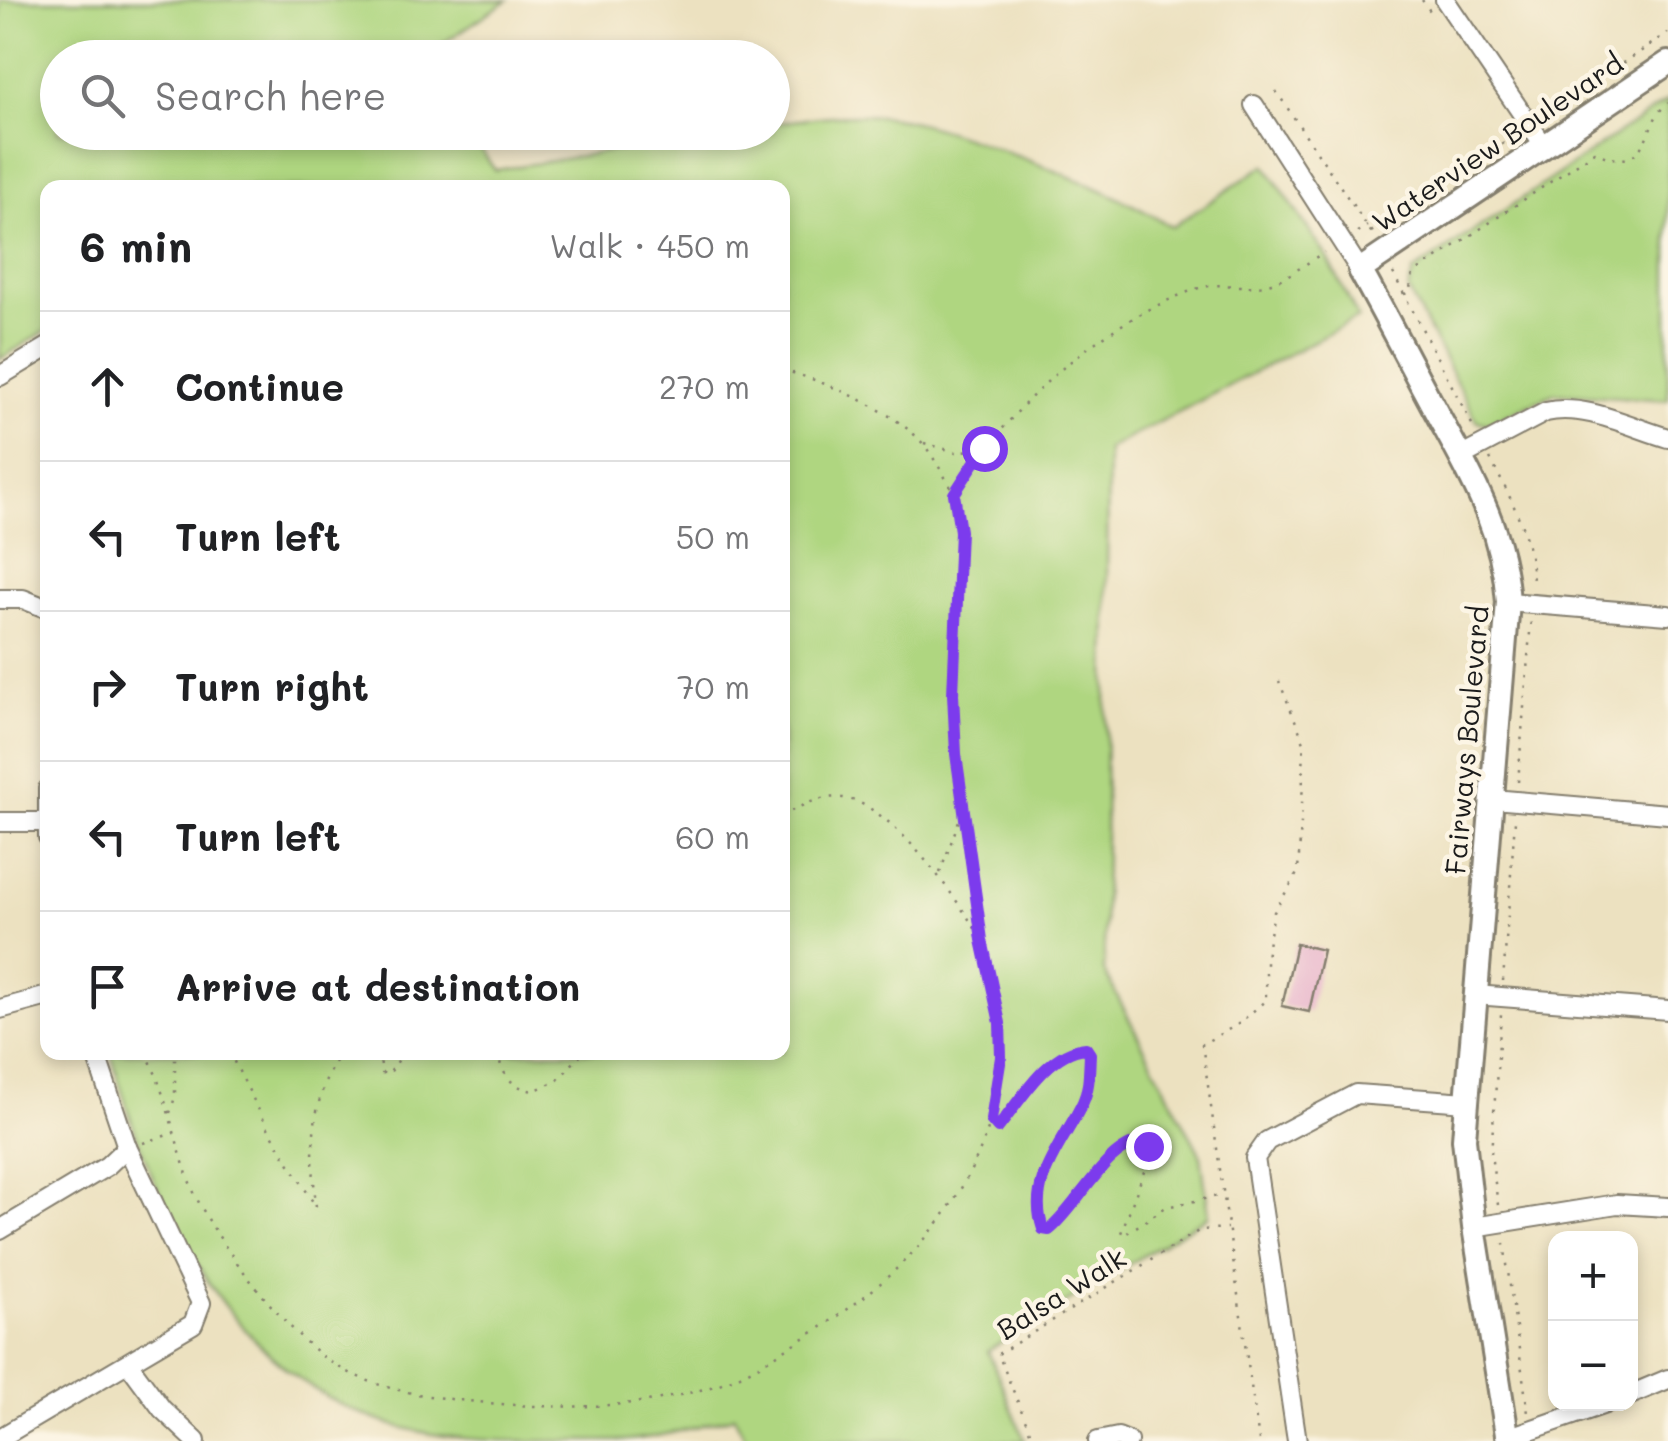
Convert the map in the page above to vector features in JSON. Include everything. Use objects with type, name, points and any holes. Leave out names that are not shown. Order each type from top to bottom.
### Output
[{"type":"street","points":[[1445,0],[1544,146]]},
{"type":"street","name":"Waterview Boulevard","points":[[1360,270],[1668,63]]},
{"type":"street","name":"Fairways Boulevard","points":[[1254,104],[1360,270],[1496,530],[1506,574],[1508,602],[1464,1160],[1508,1440]]},
{"type":"street","points":[[0,376],[40,353]]},
{"type":"street","points":[[1460,457],[1546,412],[1560,409],[1576,410],[1668,438]]},
{"type":"street","points":[[0,599],[23,599],[40,606]]},
{"type":"street","points":[[1508,602],[1668,615]]},
{"type":"street","points":[[1493,798],[1668,814]]},
{"type":"street","points":[[0,822],[40,829]]},
{"type":"street","points":[[1475,995],[1668,1010]]},
{"type":"street","points":[[0,1009],[40,998]]},
{"type":"street","points":[[0,1438],[193,1324],[200,1303],[127,1147],[98,1060]]},
{"type":"street","points":[[1297,1441],[1255,1158],[1267,1141],[1356,1094],[1468,1102]]},
{"type":"street","points":[[0,1230],[107,1166],[127,1147]]},
{"type":"street","points":[[1474,1227],[1617,1204],[1668,1206]]},
{"type":"street","points":[[128,1363],[162,1409],[196,1441]]},
{"type":"street","points":[[1638,1392],[1668,1379]]},
{"type":"street","points":[[1508,1440],[1587,1411]]},
{"type":"street","points":[[1098,1441],[1118,1437],[1128,1441]]},
{"type":"path","points":[[1276,91],[1384,254]]},
{"type":"path","points":[[1404,294],[1409,293],[1413,274],[1595,152],[1608,158],[1632,155],[1644,146],[1657,110],[1668,103]]},
{"type":"path","points":[[954,494],[984,448],[1089,346],[1132,319],[1197,288],[1269,284],[1322,254]]},
{"type":"path","points":[[790,372],[818,380],[858,399],[922,443],[956,452],[984,448]]},
{"type":"path","points":[[149,1060],[190,1183],[218,1234],[289,1324],[318,1352],[357,1378],[442,1398],[533,1407],[621,1404],[700,1390],[767,1361],[825,1326],[887,1278],[934,1230],[964,1186],[991,1120],[1001,1057],[1000,1023],[962,814],[953,694],[960,531],[954,494],[922,443]]},
{"type":"path","points":[[1260,1441],[1202,1044],[1238,1026],[1266,1000],[1266,957],[1274,912],[1298,872],[1304,742],[1279,681]]},
{"type":"path","points":[[790,812],[814,800],[849,799],[892,827],[940,874],[982,940]]},
{"type":"path","points":[[940,874],[962,814]]},
{"type":"path","points":[[991,1120],[998,1128],[1060,1058],[1086,1048],[1090,1054],[1085,1099],[1041,1183],[1043,1229],[1049,1230],[1062,1220],[1110,1159],[1134,1143],[1142,1142],[1151,1154],[1121,1232],[1124,1235],[1131,1234],[1166,1207],[1222,1195]]},
{"type":"path","points":[[170,1115],[174,1060]]},
{"type":"path","points":[[232,1060],[316,1208],[312,1129],[336,1060]]},
{"type":"path","points":[[380,1060],[382,1072],[389,1074],[399,1060]]},
{"type":"path","points":[[500,1060],[502,1072],[512,1084],[533,1091],[558,1080],[576,1060]]},
{"type":"path","points":[[127,1147],[174,1133]]},
{"type":"path","name":"Balsa Walk","points":[[1034,1441],[998,1354],[1200,1230],[1227,1228]]},
{"type":"green space","points":[[0,0],[508,0],[448,40],[40,40],[40,150],[481,150],[495,170],[617,150],[790,150],[790,122],[852,115],[884,117],[943,130],[1039,165],[1116,197],[1172,227],[1265,165],[1327,257],[1358,318],[1108,449],[1104,971],[1201,1156],[1209,1215],[988,1351],[1025,1441],[747,1441],[734,1416],[631,1440],[484,1440],[420,1432],[344,1406],[292,1373],[247,1331],[209,1282],[150,1171],[113,1060],[790,1060],[790,180],[40,180],[40,334],[0,359]]},
{"type":"green space","points":[[1668,100],[1668,400],[1555,393],[1487,424],[1477,421],[1408,290],[1413,272]]},
{"type":"building","points":[[1296,944],[1323,950],[1309,1012],[1282,1006]]},
{"type":"route","points":[[984,448],[954,494],[960,568],[953,694],[962,814],[1000,1023],[1001,1057],[991,1120],[998,1128],[1060,1058],[1086,1048],[1090,1054],[1085,1099],[1041,1183],[1041,1223],[1043,1229],[1049,1230],[1124,1147],[1142,1142],[1148,1146]]}]
